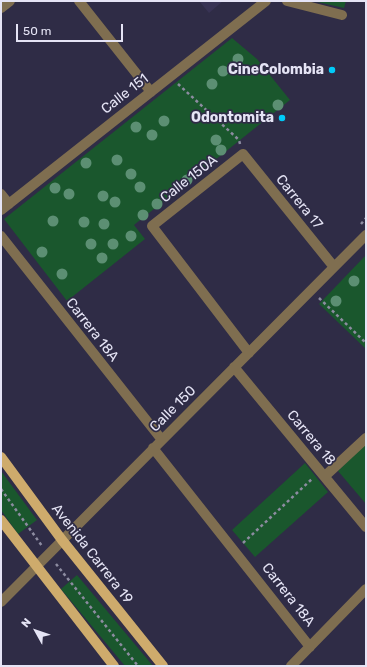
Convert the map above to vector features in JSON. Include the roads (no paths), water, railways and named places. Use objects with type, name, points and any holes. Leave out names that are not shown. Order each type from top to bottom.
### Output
[{"type":"main road","name":"Avenida Carrera 19","points":[[1,457],[62,540],[163,666]]},
{"type":"main road","points":[[1,520],[114,666]]},
{"type":"street","points":[[1,8],[10,1]]},
{"type":"street","points":[[79,1],[151,92]]},
{"type":"street","name":"Calle 151","points":[[5,207],[266,1]]},
{"type":"street","points":[[287,1],[342,15]]},
{"type":"street","name":"Calle 150A","points":[[243,154],[152,226],[249,352]]},
{"type":"street","name":"Carrera 17","points":[[243,154],[334,267]]},
{"type":"street","points":[[1,194],[5,207]]},
{"type":"street","name":"Calle 150","points":[[1,602],[366,235]]},
{"type":"street","name":"Carrera 18A","points":[[1,236],[162,440]]},
{"type":"street","name":"Carrera 18","points":[[234,367],[366,527]]},
{"type":"street","points":[[323,474],[366,438]]},
{"type":"street","name":"Carrera 18A","points":[[153,448],[310,647]]},
{"type":"street","points":[[291,666],[366,589]]},
{"type":"place","name":"CineColombia","points":[[332,70]]},
{"type":"place","name":"Odontomita","points":[[282,118]]}]
